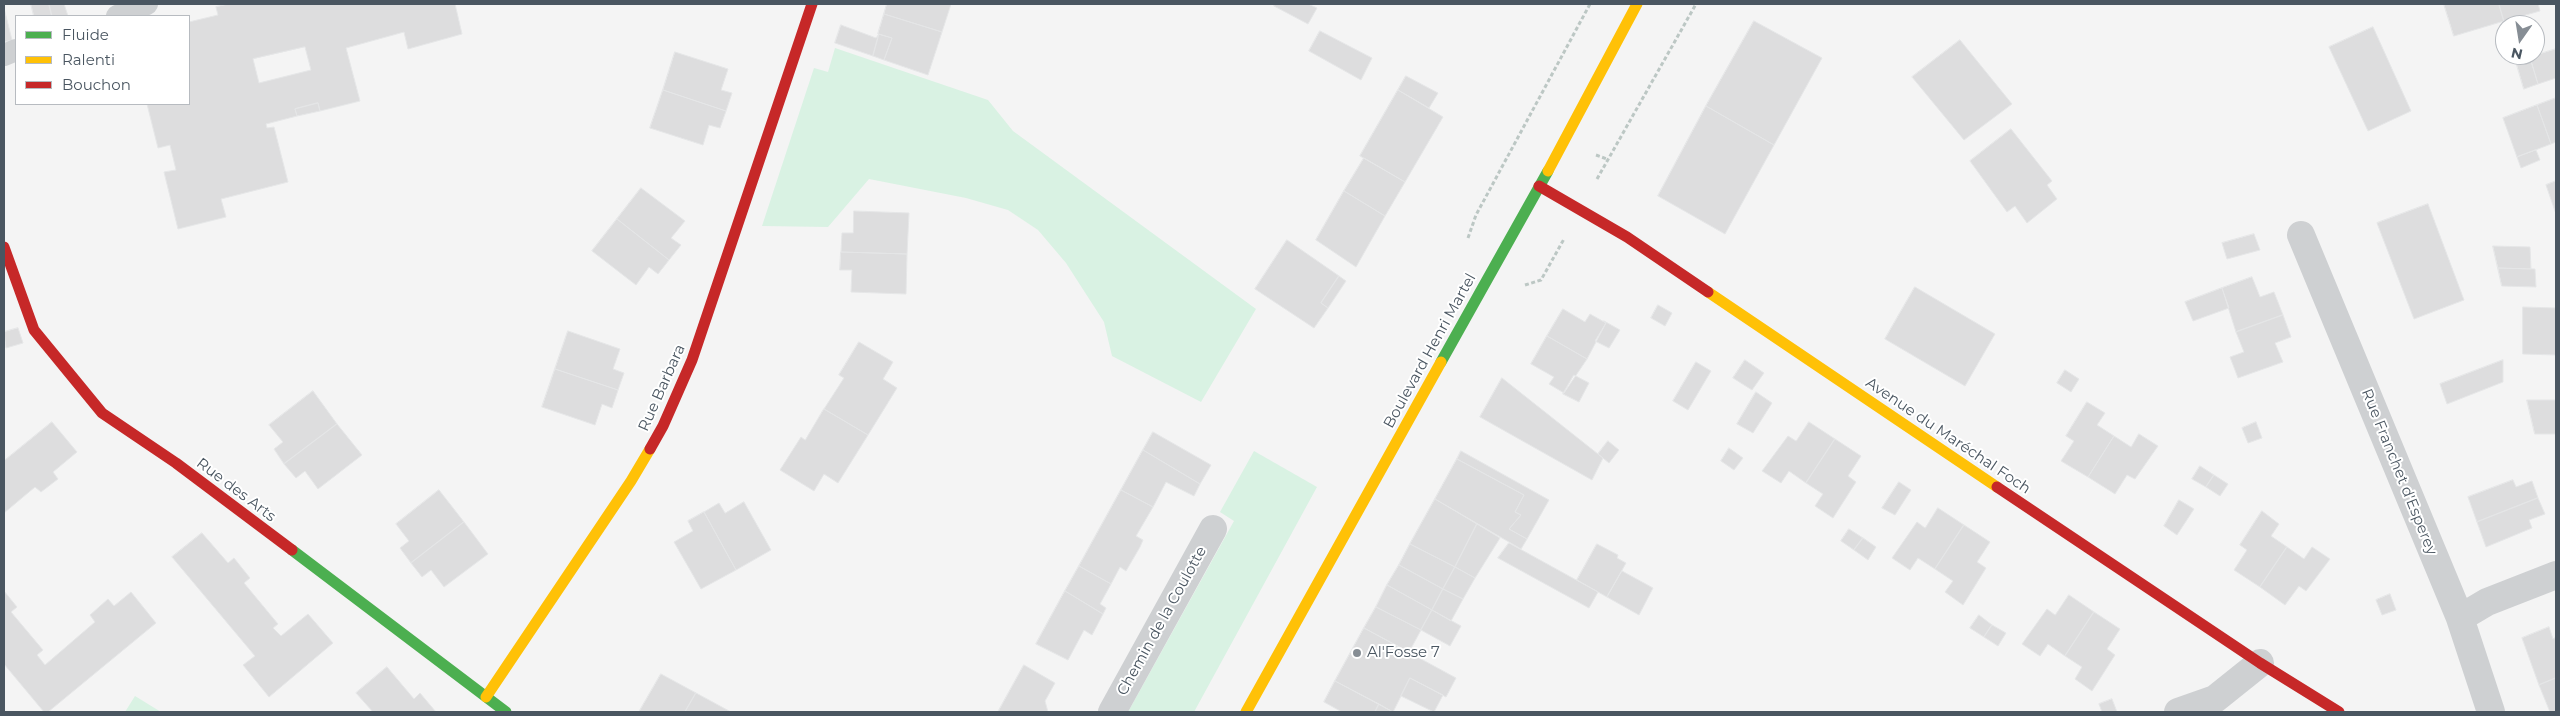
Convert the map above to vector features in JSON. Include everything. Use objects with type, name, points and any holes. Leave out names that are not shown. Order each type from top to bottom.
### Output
[{"type":"street","name":"Rue Barbara","points":[[486,697],[631,481],[663,426],[692,360],[812,4]]},
{"type":"street","name":"Boulevard Henri Martel","points":[[1246,712],[1476,299],[1637,4]]},
{"type":"street","name":"Avenue du Maréchal Foch","points":[[1538,186],[1627,237],[2260,663],[2339,712]]},
{"type":"street","name":"Rue Franchet d'Esperey","points":[[2301,235],[2460,618],[2491,712]]},
{"type":"street","name":"Rue des Arts","points":[[4,247],[34,330],[102,413],[176,463],[506,712]]},
{"type":"street","name":"Chemin de la Coulotte","points":[[1112,712],[1213,529]]},
{"type":"street","points":[[2460,618],[2487,602],[2556,574]]},
{"type":"street","points":[[2178,712],[2215,699],[2260,663]]},
{"type":"lane","points":[[120,15],[147,4]]},
{"type":"path","points":[[1465,246],[1476,214],[1590,4]]},
{"type":"path","points":[[1476,299],[1541,280],[1696,4]]},
{"type":"green space","points":[[835,48],[988,100],[1013,131],[1256,309],[1201,402],[1112,356],[1104,322],[1066,263],[1038,230],[1008,210],[966,198],[869,179],[828,227],[762,226],[814,68],[828,72]]},
{"type":"green space","points":[[1254,451],[1317,487],[1194,712],[1128,712],[1234,521],[1220,512]]},
{"type":"green space","points":[[135,696],[161,712],[125,712]]},
{"type":"building","points":[[31,4],[49,4],[52,15],[34,15]]},
{"type":"building","points":[[49,4],[64,4],[68,15],[52,15]]},
{"type":"building","points":[[229,4],[455,4],[462,34],[408,49],[404,32],[346,48],[360,101],[320,111],[318,103],[295,109],[297,116],[266,124],[267,128],[274,127],[288,182],[221,199],[226,217],[178,229],[164,172],[176,170],[170,145],[158,148],[147,105],[190,105],[190,22],[218,15],[216,7]],"holes":[[[305,47],[311,70],[259,83],[253,59]]]},
{"type":"building","points":[[887,4],[951,4],[942,32],[884,14]]},
{"type":"building","points":[[1275,4],[1308,4],[1317,8],[1308,24],[1274,6]]},
{"type":"building","points":[[2444,4],[2499,4],[2502,15],[2495,15],[2495,24],[2454,36]]},
{"type":"building","points":[[2499,4],[2538,4],[2540,11],[2526,15],[2502,15]]},
{"type":"building","points":[[4,8],[12,40],[4,42]]},
{"type":"building","points":[[884,14],[942,32],[928,75],[884,60],[892,38],[878,34]]},
{"type":"building","points":[[1754,21],[1822,58],[1774,145],[1706,106]]},
{"type":"building","points":[[841,25],[876,38],[879,34],[873,56],[835,43]]},
{"type":"building","points":[[2373,27],[2411,111],[2368,131],[2329,47]]},
{"type":"building","points":[[1320,31],[1372,58],[1361,80],[1309,51]]},
{"type":"building","points":[[879,34],[892,38],[884,60],[873,56]]},
{"type":"building","points":[[1960,40],[2012,104],[1964,140],[1912,77]]},
{"type":"building","points":[[2556,49],[2556,78],[2538,84],[2532,65],[2545,65],[2545,52]]},
{"type":"building","points":[[675,52],[728,69],[721,90],[732,93],[726,111],[663,90]]},
{"type":"building","points":[[2517,65],[2532,65],[2538,84],[2524,89]]},
{"type":"building","points":[[1406,76],[1438,93],[1429,108],[1398,90]]},
{"type":"building","points":[[663,90],[726,111],[720,128],[709,125],[703,145],[650,128]]},
{"type":"building","points":[[1398,90],[1443,117],[1405,182],[1360,156]]},
{"type":"building","points":[[2556,98],[2556,142],[2551,144],[2537,105]]},
{"type":"building","points":[[318,103],[320,111],[297,116],[295,109]]},
{"type":"building","points":[[2537,105],[2551,144],[2517,157],[2503,118]]},
{"type":"building","points":[[1706,106],[1774,145],[1725,234],[1658,196]]},
{"type":"building","points":[[2011,129],[2052,181],[2047,185],[2057,199],[2027,223],[2015,206],[2007,212],[1970,161]]},
{"type":"building","points":[[2536,150],[2540,160],[2521,168],[2517,157]]},
{"type":"building","points":[[1364,158],[1405,182],[1385,216],[1344,191]]},
{"type":"building","points":[[2556,181],[2556,214],[2546,185]]},
{"type":"building","points":[[641,188],[685,221],[671,238],[681,245],[669,260],[617,219]]},
{"type":"building","points":[[1344,191],[1385,216],[1356,267],[1316,240]]},
{"type":"building","points":[[2428,204],[2464,300],[2414,319],[2377,223]]},
{"type":"building","points":[[854,211],[909,213],[907,254],[841,252],[842,233],[853,233]]},
{"type":"building","points":[[617,219],[669,260],[658,274],[649,267],[636,285],[592,251]]},
{"type":"building","points":[[2254,234],[2260,250],[2227,259],[2222,243]]},
{"type":"building","points":[[1287,240],[1339,276],[1321,303],[1328,308],[1314,328],[1255,289]]},
{"type":"building","points":[[2493,246],[2530,247],[2531,269],[2498,268]]},
{"type":"building","points":[[841,252],[907,254],[906,294],[851,292],[852,270],[840,270]]},
{"type":"building","points":[[2498,268],[2535,269],[2536,287],[2502,286]]},
{"type":"building","points":[[1339,276],[1346,281],[1328,308],[1321,303]]},
{"type":"building","points":[[2252,277],[2260,297],[2274,292],[2283,315],[2236,332],[2222,288]]},
{"type":"building","points":[[1915,287],[1995,334],[1965,386],[1885,339]]},
{"type":"building","points":[[2222,288],[2229,308],[2193,321],[2185,302]]},
{"type":"building","points":[[1658,305],[1672,313],[1665,326],[1651,318]]},
{"type":"building","points":[[2523,307],[2556,308],[2556,355],[2523,354]]},
{"type":"building","points":[[1563,309],[1585,322],[1590,314],[1606,323],[1587,359],[1547,336]]},
{"type":"building","points":[[2283,315],[2291,337],[2275,343],[2283,362],[2238,378],[2230,357],[2244,352],[2236,332]]},
{"type":"building","points":[[1604,321],[1620,330],[1609,348],[1595,341],[1606,323]]},
{"type":"building","points":[[18,328],[23,343],[6,348],[4,332]]},
{"type":"building","points":[[568,331],[620,349],[613,369],[624,373],[618,390],[555,369]]},
{"type":"building","points":[[1547,336],[1587,359],[1564,393],[1549,384],[1554,377],[1531,364]]},
{"type":"building","points":[[859,342],[893,362],[883,379],[897,388],[868,435],[824,409],[844,378],[839,375]]},
{"type":"building","points":[[1745,360],[1764,373],[1752,390],[1733,378]]},
{"type":"building","points":[[2503,360],[2503,382],[2447,404],[2440,384]]},
{"type":"building","points":[[1696,362],[1711,371],[1688,410],[1673,401]]},
{"type":"building","points":[[555,369],[618,390],[612,408],[602,404],[595,425],[542,407]]},
{"type":"building","points":[[2065,370],[2079,379],[2071,392],[2057,383]]},
{"type":"building","points":[[1574,375],[1589,383],[1579,402],[1563,394]]},
{"type":"building","points":[[1502,378],[1603,458],[1592,480],[1480,417]]},
{"type":"building","points":[[313,391],[337,424],[284,464],[274,449],[283,442],[269,425]]},
{"type":"building","points":[[1756,392],[1772,403],[1753,433],[1737,424]]},
{"type":"building","points":[[2527,400],[2556,400],[2556,434],[2535,434]]},
{"type":"building","points":[[2087,402],[2105,413],[2097,425],[2114,436],[2088,477],[2061,461],[2074,441],[2066,436]]},
{"type":"building","points":[[824,409],[868,435],[838,483],[824,474],[814,491],[780,470],[801,437],[805,440]]},
{"type":"building","points":[[52,422],[77,452],[53,472],[58,479],[41,492],[35,487],[4,513],[4,461]]},
{"type":"building","points":[[1809,422],[1835,439],[1806,483],[1789,471],[1781,483],[1762,471],[1788,436],[1796,441]]},
{"type":"building","points":[[2256,422],[2262,438],[2248,443],[2242,428]]},
{"type":"building","points":[[337,424],[362,455],[318,489],[305,471],[296,478],[284,464]]},
{"type":"building","points":[[1153,432],[1211,465],[1200,484],[1143,450]]},
{"type":"building","points":[[2139,434],[2158,446],[2135,479],[2127,475],[2115,494],[2088,477],[2114,436],[2131,447]]},
{"type":"building","points":[[1835,439],[1861,456],[1848,476],[1856,482],[1833,518],[1815,506],[1823,494],[1806,483]]},
{"type":"building","points":[[1608,441],[1619,450],[1609,463],[1598,454]]},
{"type":"building","points":[[1729,448],[1743,458],[1734,470],[1721,461]]},
{"type":"building","points":[[1143,450],[1200,484],[1194,496],[1166,482],[1153,507],[1121,490]]},
{"type":"building","points":[[1461,451],[1549,500],[1527,539],[1509,529],[1521,515],[1515,512],[1524,495],[1457,459]]},
{"type":"building","points":[[1457,459],[1524,495],[1515,512],[1521,515],[1509,529],[1527,539],[1521,549],[1435,499]]},
{"type":"building","points":[[2200,466],[2214,475],[2206,487],[2192,479]]},
{"type":"building","points":[[2214,475],[2228,484],[2220,496],[2206,487]]},
{"type":"building","points":[[2513,480],[2516,487],[2532,481],[2538,498],[2477,522],[2468,497]]},
{"type":"building","points":[[1899,482],[1911,490],[1895,515],[1882,508]]},
{"type":"building","points":[[439,490],[464,522],[411,563],[400,548],[409,541],[396,524]]},
{"type":"building","points":[[1121,490],[1153,507],[1136,536],[1143,540],[1140,547],[1126,571],[1120,567],[1111,584],[1079,566]]},
{"type":"building","points":[[2538,498],[2545,514],[2529,520],[2532,528],[2486,547],[2477,522]]},
{"type":"building","points":[[1435,499],[1477,524],[1455,567],[1410,544]]},
{"type":"building","points":[[2179,500],[2194,509],[2177,535],[2164,526]]},
{"type":"building","points":[[744,502],[771,550],[736,570],[704,512],[719,503],[725,513]]},
{"type":"building","points":[[1938,508],[1964,525],[1935,569],[1918,558],[1910,570],[1892,558],[1917,522],[1925,528]]},
{"type":"building","points":[[2262,511],[2279,524],[2271,536],[2287,547],[2260,587],[2234,570],[2247,550],[2240,545]]},
{"type":"building","points":[[704,512],[736,570],[701,589],[674,542],[693,531],[688,521]]},
{"type":"building","points":[[464,522],[488,554],[444,587],[431,570],[422,577],[411,563]]},
{"type":"building","points":[[1477,524],[1500,538],[1475,578],[1455,567]]},
{"type":"building","points":[[1964,525],[1990,542],[1977,562],[1986,568],[1963,605],[1945,592],[1953,581],[1935,569]]},
{"type":"building","points":[[1849,529],[1863,538],[1854,550],[1841,541]]},
{"type":"building","points":[[202,533],[228,563],[234,558],[250,578],[244,583],[278,624],[273,628],[281,636],[308,614],[333,643],[269,697],[243,665],[255,656],[172,557]]},
{"type":"building","points":[[1863,538],[1876,547],[1868,560],[1854,550]]},
{"type":"building","points":[[1509,543],[1598,592],[1589,608],[1498,558]]},
{"type":"building","points":[[1410,544],[1455,567],[1443,589],[1399,565]]},
{"type":"building","points":[[1597,544],[1618,555],[1617,558],[1626,563],[1607,597],[1577,580]]},
{"type":"building","points":[[2287,547],[2304,559],[2312,547],[2330,559],[2306,591],[2299,586],[2285,605],[2260,587]]},
{"type":"building","points":[[1399,565],[1443,589],[1432,610],[1387,585]]},
{"type":"building","points":[[1079,566],[1111,584],[1100,604],[1106,608],[1103,614],[1065,591]]},
{"type":"building","points":[[1455,567],[1475,578],[1463,599],[1443,589]]},
{"type":"building","points":[[1622,571],[1653,588],[1639,615],[1607,597]]},
{"type":"building","points":[[1387,585],[1432,610],[1421,630],[1376,607]]},
{"type":"building","points":[[1443,589],[1463,599],[1451,621],[1432,610]]},
{"type":"building","points":[[4,591],[17,607],[11,612],[43,650],[37,655],[45,665],[95,622],[90,615],[108,599],[114,606],[131,592],[156,623],[48,712],[44,712],[4,664]]},
{"type":"building","points":[[1065,591],[1103,614],[1092,635],[1084,630],[1068,660],[1036,644]]},
{"type":"building","points":[[2390,594],[2396,610],[2382,615],[2376,600]]},
{"type":"building","points":[[2069,595],[2094,612],[2065,656],[2048,644],[2040,656],[2022,644],[2047,609],[2055,615]]},
{"type":"building","points":[[1376,607],[1421,630],[1409,652],[1364,628]]},
{"type":"building","points":[[1432,610],[1461,626],[1450,646],[1421,630]]},
{"type":"building","points":[[2094,612],[2120,629],[2107,649],[2115,655],[2092,691],[2075,679],[2082,667],[2065,656]]},
{"type":"building","points":[[1979,615],[1992,625],[1984,637],[1970,628]]},
{"type":"building","points":[[1992,625],[2006,633],[1998,646],[1984,637]]},
{"type":"building","points":[[2549,627],[2553,639],[2556,637],[2556,678],[2539,685],[2522,638]]},
{"type":"building","points":[[1364,628],[1456,678],[1446,697],[1410,678],[1393,712],[1335,681]]},
{"type":"building","points":[[1024,665],[1055,683],[1045,701],[1048,712],[998,712]]},
{"type":"building","points":[[387,667],[414,699],[420,693],[436,712],[373,712],[356,693]]},
{"type":"building","points":[[661,674],[696,693],[685,712],[639,712]]},
{"type":"building","points":[[1410,678],[1443,695],[1434,712],[1401,696]]},
{"type":"building","points":[[2556,678],[2556,712],[2550,712],[2539,685]]},
{"type":"building","points":[[1335,681],[1379,704],[1375,712],[1342,712],[1324,702]]},
{"type":"building","points":[[696,693],[731,712],[685,712]]},
{"type":"building","points":[[2112,699],[2117,712],[2102,712],[2099,704]]},
{"type":"building","points":[[1379,704],[1393,712],[1375,712]]},
{"type":"traffic: fast","points":[[1441,362],[1548,171]]},
{"type":"traffic: fast","points":[[292,550],[506,712]]},
{"type":"traffic: slow","points":[[1548,171],[1637,4]]},
{"type":"traffic: slow","points":[[1708,292],[1997,487]]},
{"type":"traffic: slow","points":[[1246,712],[1441,362]]},
{"type":"traffic: slow","points":[[486,697],[631,481],[650,449]]},
{"type":"traffic: jam","points":[[650,449],[663,426],[692,360],[812,4]]},
{"type":"traffic: jam","points":[[1539,186],[1627,237],[1708,292]]},
{"type":"traffic: jam","points":[[4,247],[34,330],[102,413],[176,463],[292,550]]},
{"type":"traffic: jam","points":[[1997,487],[2260,663],[2339,712]]},
{"type":"place","name":"Al'Fosse 7","points":[[1357,653]]}]
